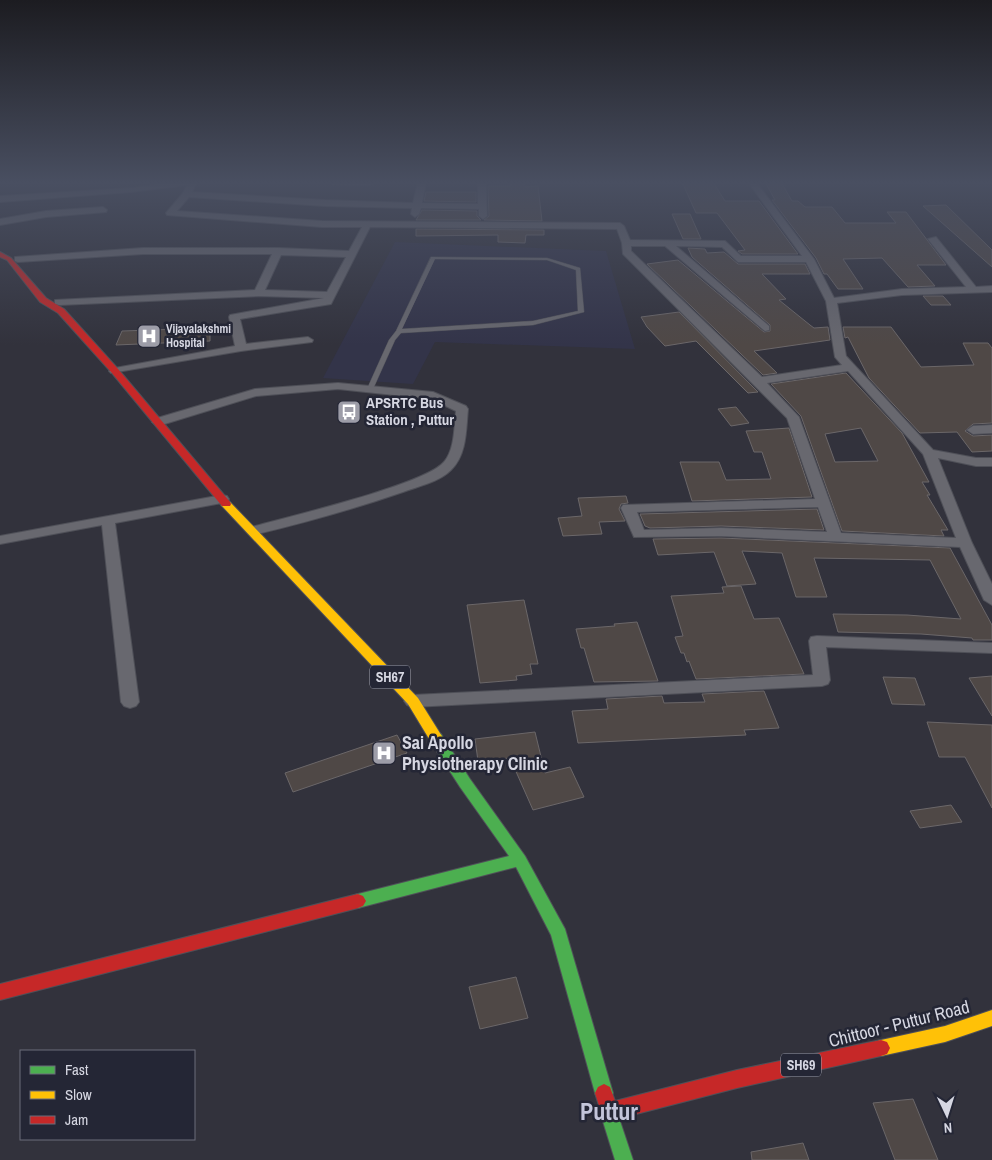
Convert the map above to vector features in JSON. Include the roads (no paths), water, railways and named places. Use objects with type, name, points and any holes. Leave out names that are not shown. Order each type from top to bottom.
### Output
[{"type":"main road","name":"SH67","points":[[0,246],[18,259],[58,297],[60,306],[222,499],[413,701],[465,783],[520,860],[559,934],[610,1112]]},
{"type":"main road","points":[[0,254],[9,260],[43,300],[60,306]]},
{"type":"main road","points":[[0,992],[520,860]]},
{"type":"main road","name":"Chittoor - Puttur Road","points":[[610,1112],[737,1079],[945,1034],[992,1018]]},
{"type":"main road","points":[[610,1112],[624,1160]]},
{"type":"street","points":[[241,348],[234,317],[327,302],[361,236]]},
{"type":"street","points":[[624,236],[627,243],[626,252],[759,381],[793,417],[836,538]]},
{"type":"street","points":[[792,236],[809,259],[830,301],[841,357],[930,454],[965,542],[992,600]]},
{"type":"street","points":[[934,239],[973,289]]},
{"type":"street","points":[[627,243],[669,245],[725,244],[738,259],[809,259]]},
{"type":"street","points":[[669,245],[765,328]]},
{"type":"street","points":[[18,259],[149,250],[278,251],[352,254]]},
{"type":"street","points":[[259,293],[278,251]]},
{"type":"street","points":[[830,301],[902,292],[992,289]]},
{"type":"street","points":[[60,306],[259,293],[331,295]]},
{"type":"street","points":[[115,371],[241,348],[308,340]]},
{"type":"street","points":[[759,381],[850,367]]},
{"type":"street","points":[[158,422],[254,393],[338,386],[433,396],[462,409],[457,450],[446,468],[419,481],[371,498],[253,531]]},
{"type":"street","points":[[973,430],[992,429]]},
{"type":"street","points":[[930,454],[976,462],[992,462]]},
{"type":"street","points":[[0,540],[222,499]]},
{"type":"street","points":[[825,503],[628,508],[639,534],[721,532],[965,542]]},
{"type":"street","points":[[108,520],[130,702]]},
{"type":"street","points":[[413,701],[822,680],[817,641],[992,648]]},
{"type":"lane","points":[[370,389],[433,258],[547,259],[578,270],[580,312],[533,323],[399,331]]},
{"type":"place","name":"Vijayalakshmi Hospital","points":[[149,336]]},
{"type":"place","name":"APSRTC Bus Station , Puttur","points":[[349,412]]},
{"type":"place","name":"Sai Apollo Physiotherapy Clinic","points":[[384,753]]},
{"type":"district","name":"Puttur","points":[[609,1112]]}]
